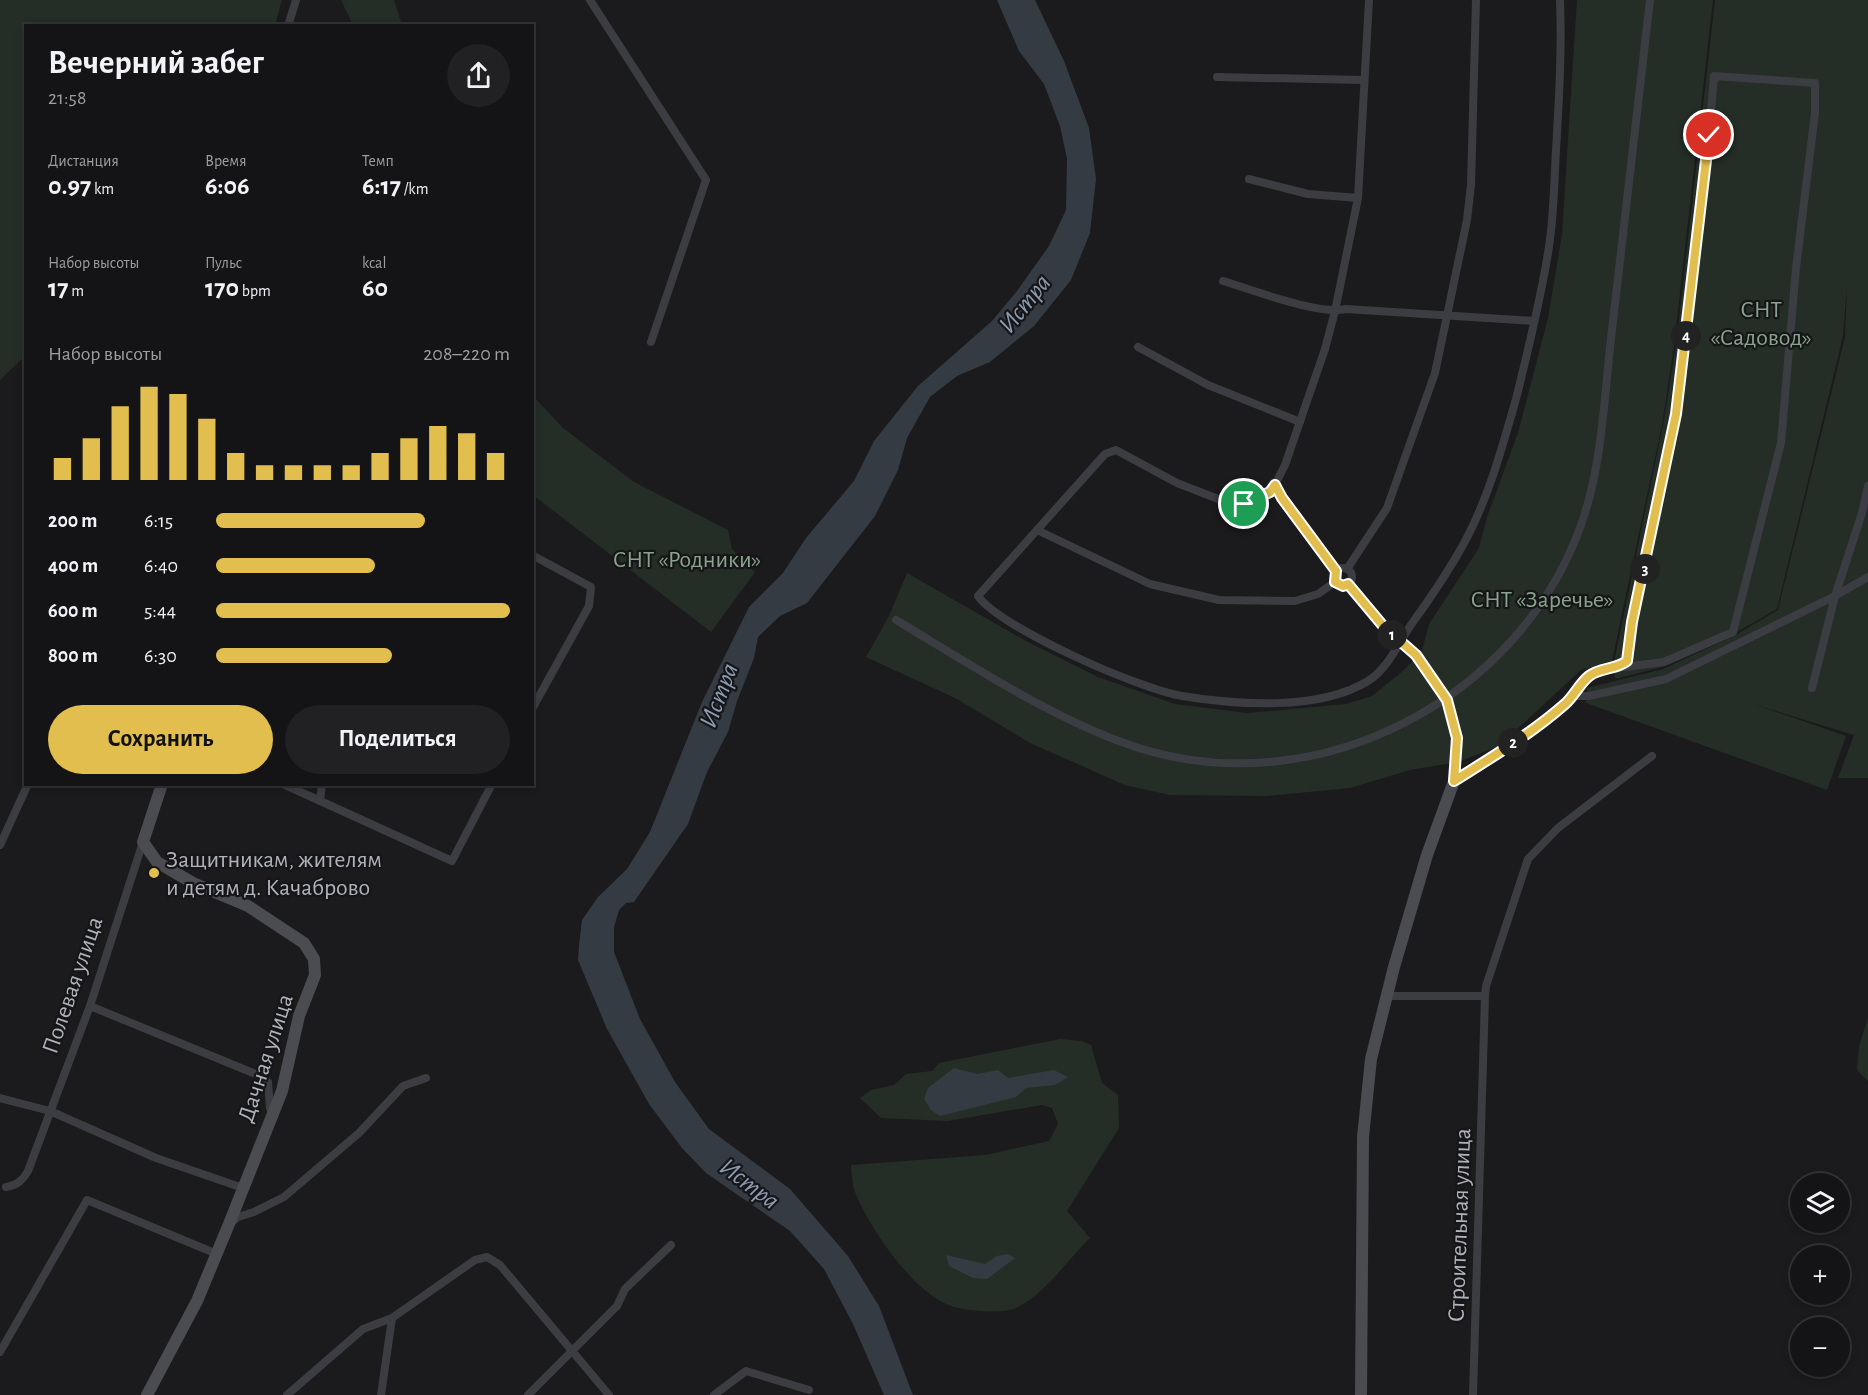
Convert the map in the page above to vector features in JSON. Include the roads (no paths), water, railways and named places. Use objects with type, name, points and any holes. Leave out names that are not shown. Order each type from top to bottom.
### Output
[{"type":"street","points":[[289,24],[296,0]]},
{"type":"street","points":[[590,0],[706,180],[651,342]]},
{"type":"street","points":[[1369,0],[1358,198],[1335,311],[1300,422],[1275,485],[1270,492],[1244,504],[1231,504],[1177,483],[1116,450],[1105,454],[978,596],[986,608],[1096,666],[1173,695],[1262,704],[1287,703],[1337,694],[1371,680],[1395,652],[1398,642],[1434,594],[1465,543],[1492,479],[1534,321],[1549,251],[1560,72],[1560,0]]},
{"type":"street","points":[[1336,571],[1347,569],[1387,508],[1435,372],[1467,220],[1471,185],[1476,0]]},
{"type":"street","points":[[896,620],[1049,708],[1110,738],[1178,758],[1278,762],[1328,753],[1398,728],[1447,700],[1497,658],[1540,605],[1562,569],[1587,504],[1601,417],[1650,0]]},
{"type":"street","points":[[1454,781],[1531,731],[1574,696],[1588,677],[1601,670],[1617,669],[1664,662],[1733,632],[1781,443],[1815,83],[1714,76],[1707,158],[1676,414],[1632,622],[1627,661],[1617,669]]},
{"type":"street","points":[[1217,77],[1363,80]]},
{"type":"street","points":[[1250,179],[1308,194],[1358,198]]},
{"type":"street","points":[[1223,281],[1280,299],[1335,311],[1346,309],[1534,321]]},
{"type":"street","points":[[1138,347],[1208,385],[1300,422]]},
{"type":"street","points":[[1037,530],[1150,584],[1219,600],[1295,601],[1318,594],[1335,582],[1336,571],[1282,498],[1275,485]]},
{"type":"street","points":[[1812,688],[1835,596],[1862,513],[1868,486]]},
{"type":"street","points":[[534,556],[591,587],[589,606],[534,705]]},
{"type":"street","points":[[1335,582],[1343,586],[1348,584],[1352,577],[1347,569]]},
{"type":"street","points":[[1574,696],[1589,696],[1666,679],[1835,596],[1868,577]]},
{"type":"street","points":[[1348,584],[1398,642],[1416,655],[1447,700],[1457,738],[1454,781],[1424,866],[1394,967],[1389,996],[1371,1059],[1363,1137],[1361,1395]]},
{"type":"street","name":"Строительная улица","points":[[1473,1395],[1486,986],[1528,860],[1558,828],[1652,756]]},
{"type":"street","points":[[0,845],[27,786]]},
{"type":"street","name":"Полевая улица","points":[[6,1187],[23,1180],[50,1111],[90,1006],[161,786]]},
{"type":"street","points":[[287,786],[452,861],[491,786]]},
{"type":"street","points":[[320,801],[322,786]]},
{"type":"street","name":"Дачная улица","points":[[143,842],[157,862],[193,883],[248,906],[277,922],[304,943],[314,959],[315,975],[299,1016],[282,1091],[273,1114],[197,1301],[147,1395]]},
{"type":"street","points":[[1389,996],[1485,996]]},
{"type":"street","points":[[90,1006],[258,1074],[268,1082],[270,1108],[273,1114]]},
{"type":"street","points":[[229,1224],[238,1216],[254,1212],[284,1197],[359,1133],[403,1086],[426,1078]]},
{"type":"street","points":[[0,1098],[50,1111],[156,1158],[243,1188]]},
{"type":"street","points":[[0,1352],[87,1200],[217,1254]]},
{"type":"street","points":[[528,1395],[617,1306],[625,1289],[671,1245]]},
{"type":"street","points":[[287,1395],[363,1329],[392,1318],[475,1260],[488,1257],[500,1265],[609,1395]]},
{"type":"street","points":[[381,1395],[392,1318]]},
{"type":"street","points":[[714,1395],[746,1371],[809,1390]]},
{"type":"water","name":"Истра","points":[[997,0],[1035,0],[1064,61],[1089,128],[1096,179],[1090,233],[1071,280],[1034,326],[990,362],[957,376],[930,397],[907,438],[898,470],[875,516],[807,603],[780,616],[758,637],[754,658],[728,732],[707,772],[688,824],[634,902],[626,903],[619,910],[614,927],[614,952],[640,1019],[675,1082],[709,1129],[790,1189],[848,1256],[879,1306],[913,1395],[884,1395],[853,1324],[824,1269],[790,1231],[706,1173],[682,1148],[649,1104],[607,1029],[578,960],[579,945],[582,920],[598,897],[627,869],[650,832],[702,702],[749,607],[783,573],[806,538],[854,481],[874,441],[918,386],[992,321],[1017,291],[1049,246],[1066,210],[1067,159],[1060,126],[1044,84],[1019,51]]},
{"type":"water","points":[[954,1068],[977,1074],[998,1070],[1008,1078],[1054,1070],[1068,1077],[1055,1085],[1026,1088],[1016,1097],[940,1116],[931,1110],[924,1099],[928,1088]]},
{"type":"water","points":[[1008,1254],[1015,1258],[987,1279],[973,1278],[949,1266],[946,1255],[985,1264],[997,1256]]},
{"type":"place","name":"Защитникам, жителям и детям д. Качаброво","points":[[154,873]]},
{"type":"park label","name":"СНТ «Садовод»","points":[[1761,323]]},
{"type":"park label","name":"СНТ «Родники»","points":[[687,559]]},
{"type":"park label","name":"СНТ «Заречье»","points":[[1542,599]]}]
